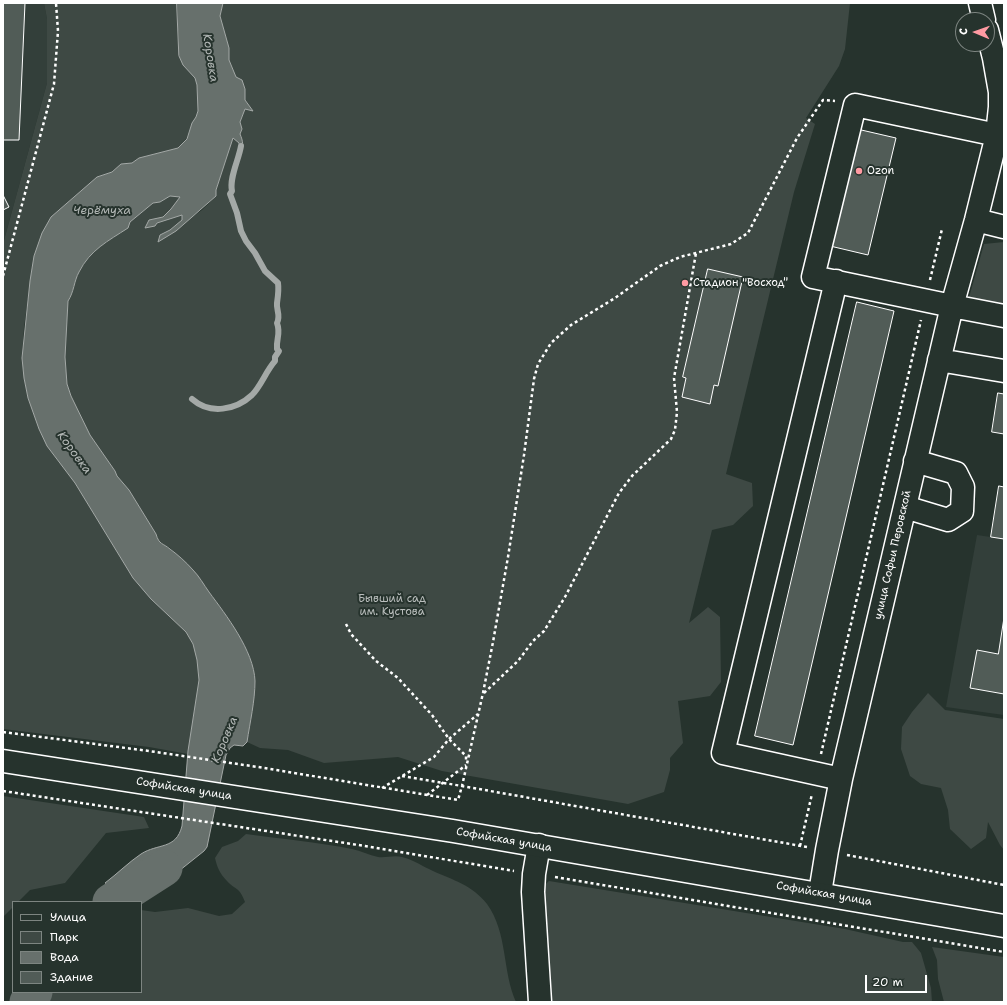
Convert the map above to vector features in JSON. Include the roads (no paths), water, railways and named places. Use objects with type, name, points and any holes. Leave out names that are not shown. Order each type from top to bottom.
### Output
[{"type":"main road","name":"улица Софьи Перовской","points":[[820,893],[841,779],[915,462],[952,306],[997,136],[1002,107],[998,77],[992,52]]},
{"type":"main road","points":[[997,136],[855,104],[813,277],[1004,316]]},
{"type":"main road","points":[[976,220],[1004,227]]},
{"type":"main road","points":[[836,281],[723,754],[841,779]]},
{"type":"main road","points":[[939,360],[1004,371]]},
{"type":"main road","points":[[905,507],[948,520],[962,511],[963,487],[956,473],[915,462]]},
{"type":"main road","name":"Софийская улица","points":[[3,761],[370,817],[820,893],[1004,926]]},
{"type":"main road","points":[[539,845],[534,874],[533,892],[540,1002]]},
{"type":"water","name":"Черёмуха","points":[[177,3],[223,3],[220,16],[229,48],[229,60],[236,77],[242,80],[245,89],[245,100],[253,111],[245,109],[240,122],[242,129],[240,134],[243,146],[240,153],[239,143],[233,138],[216,190],[216,196],[176,231],[158,242],[160,235],[170,230],[182,220],[182,215],[157,223],[155,226],[145,228],[149,220],[163,217],[180,197],[170,196],[160,202],[153,203],[130,222],[128,228],[94,252],[83,264],[77,275],[72,294],[68,301],[65,357],[67,384],[71,396],[90,435],[117,476],[129,490],[156,534],[158,540],[179,556],[195,572],[238,634],[250,658],[255,681],[255,689],[247,742],[243,746],[234,745],[230,748],[226,755],[207,847],[141,901],[131,901],[105,883],[141,854],[171,843],[179,834],[182,826],[188,751],[199,680],[197,660],[193,644],[186,632],[151,599],[133,578],[75,483],[47,446],[28,398],[22,358],[34,256],[42,233],[51,217],[97,177],[112,172],[121,164],[132,163],[139,158],[178,148],[187,139],[198,111],[197,85],[195,78],[183,65],[179,56]]},
{"type":"waterway","points":[[192,399],[199,404],[215,409],[231,407],[246,400],[261,383],[275,361],[275,357],[279,351],[277,349],[277,323],[279,317],[277,306],[278,283],[265,271],[246,241],[241,231],[237,213],[230,194],[232,191],[231,186],[233,174],[241,146]]},
{"type":"waterway","name":"Коровка","points":[[113,901],[164,868]]},
{"type":"waterway","name":"Коровка","points":[[28,1002],[33,993]]},
{"type":"place","name":"Ozon","points":[[859,171]]},
{"type":"place","name":"Стадион \"Восход\"","points":[[685,283]]},
{"type":"park label","name":"Бывший сад им. Кустова","points":[[392,605]]}]
